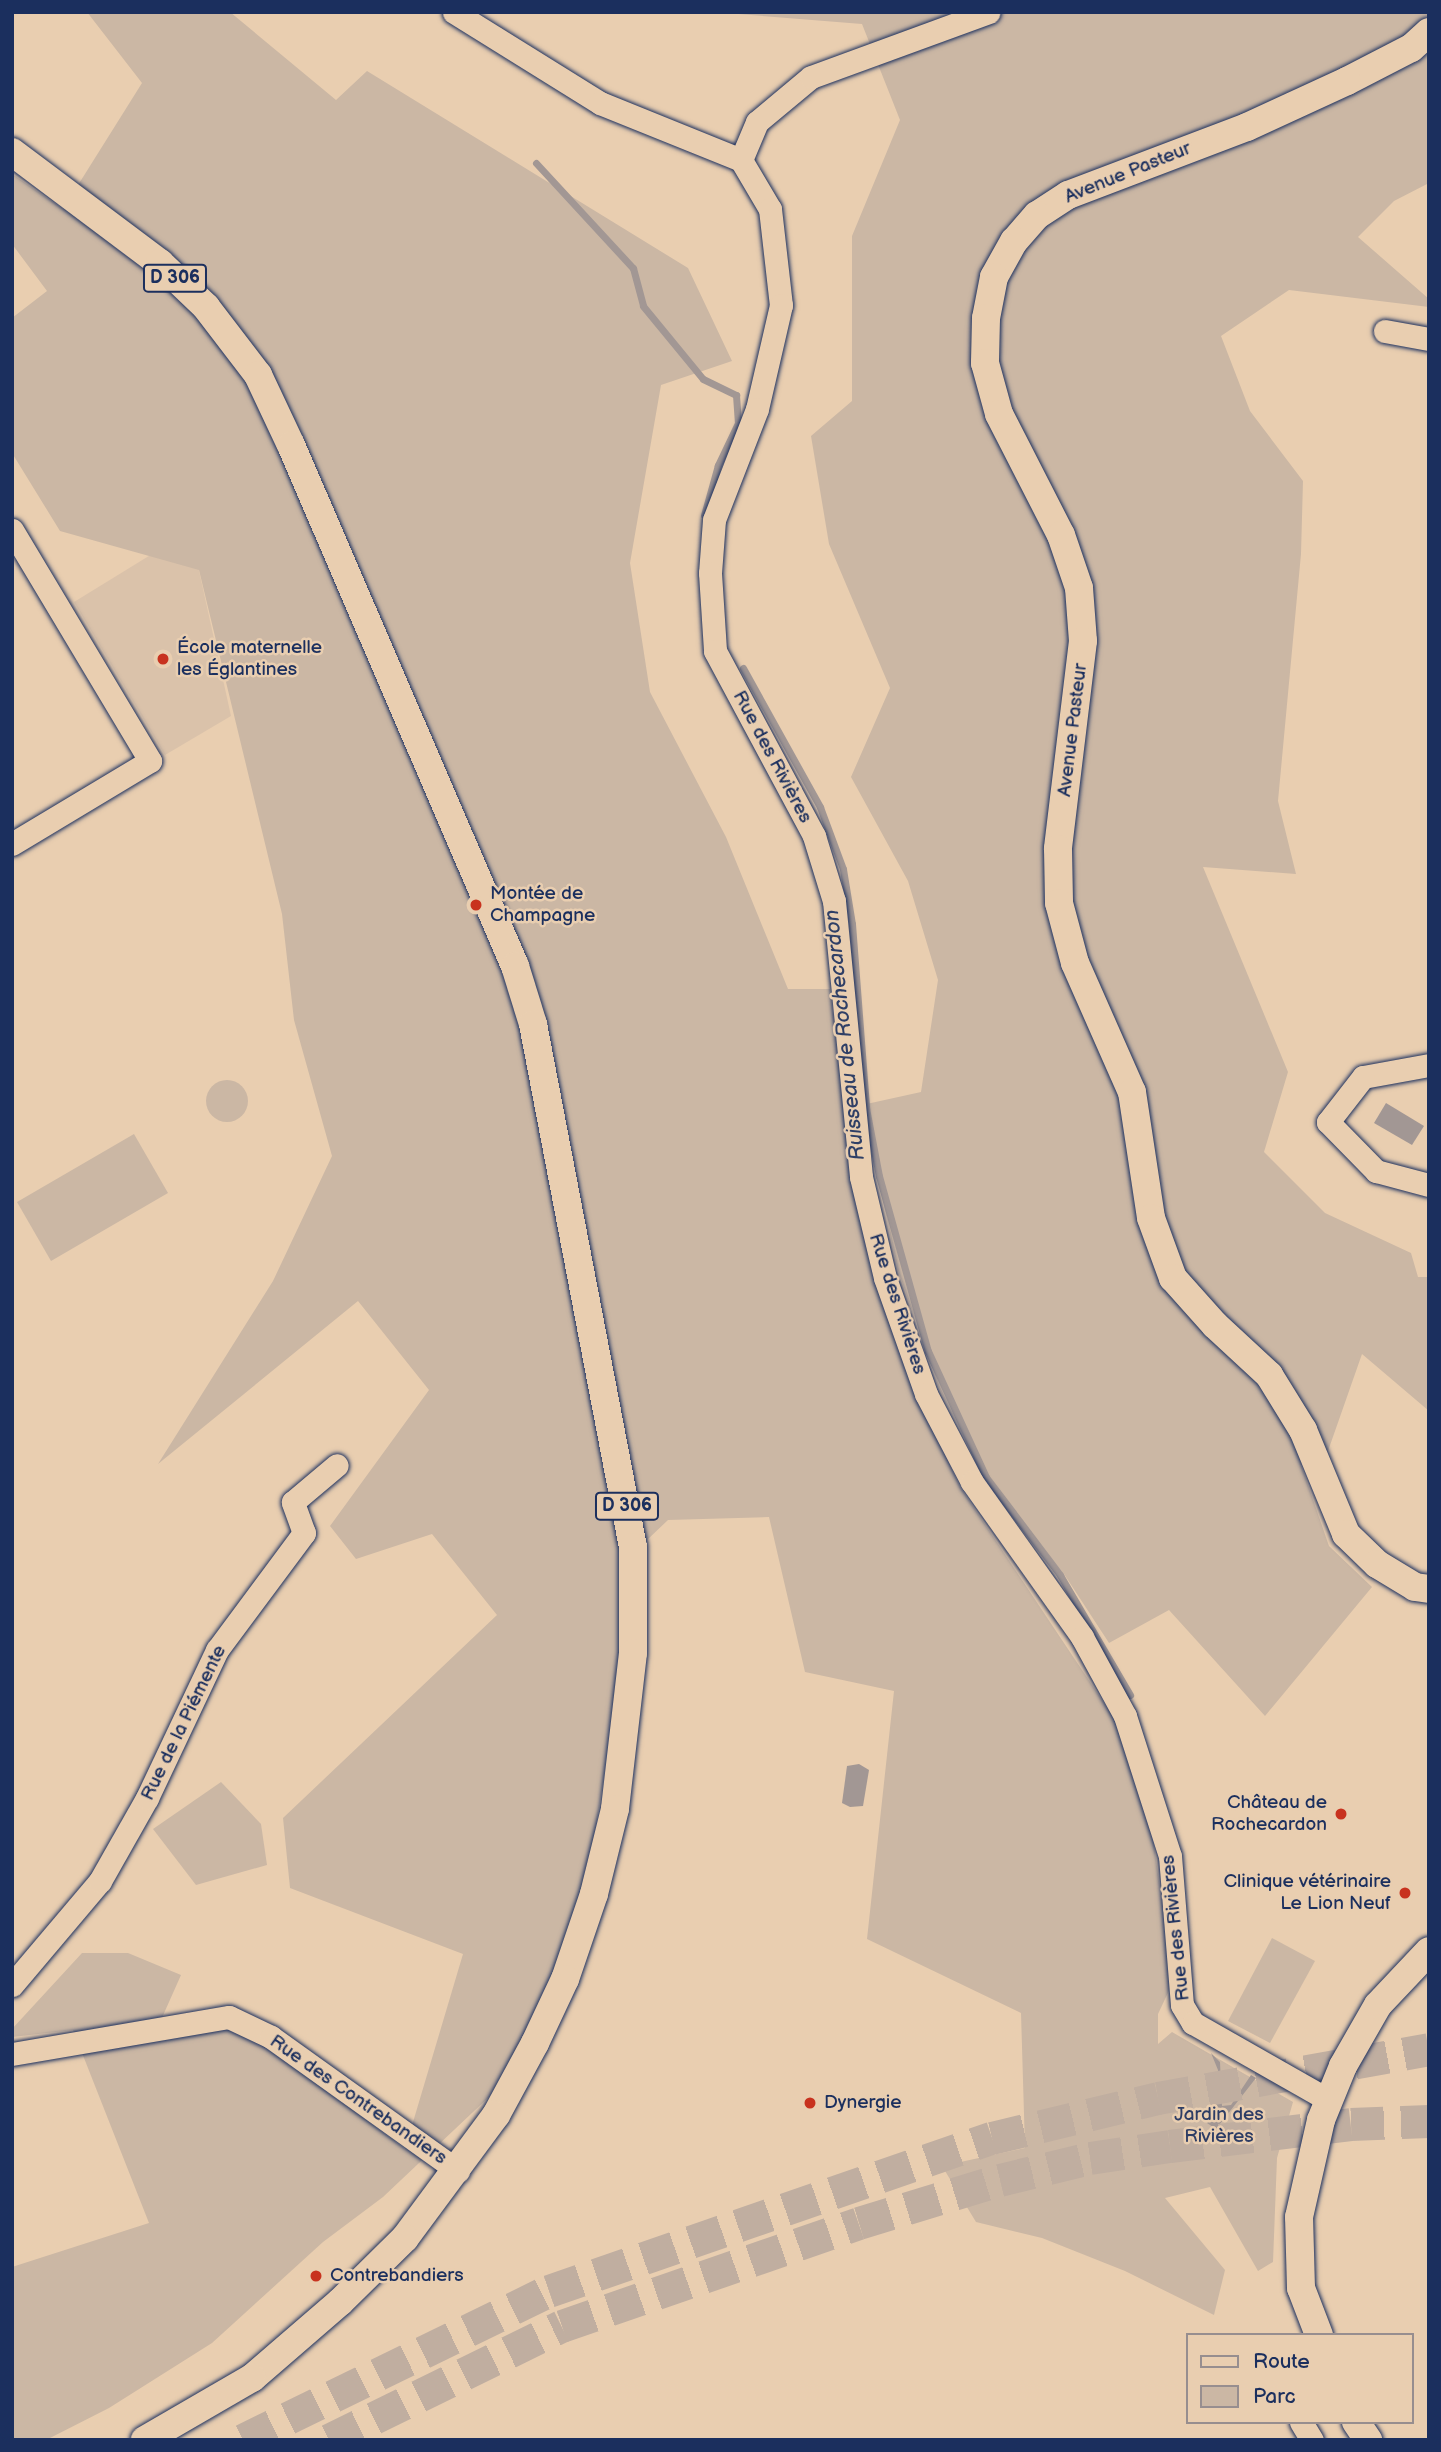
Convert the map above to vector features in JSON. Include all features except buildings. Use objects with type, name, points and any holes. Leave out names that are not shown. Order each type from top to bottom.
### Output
[{"type":"main road","name":"Avenue Pasteur","points":[[1429,32],[1410,48],[1347,81],[1247,127],[1068,195],[1037,215],[1013,241],[994,278],[985,352],[999,414],[1061,535],[1079,588],[1083,641],[1058,849],[1059,903],[1075,963],[1132,1092],[1151,1218],[1173,1278],[1215,1325],[1269,1375],[1303,1430],[1346,1534],[1377,1564],[1415,1587],[1429,1589]]},
{"type":"main road","name":"D 306","points":[[12,152],[150,255],[206,307],[258,375],[291,445],[518,977],[535,1038],[633,1547],[628,1725],[615,1809],[594,1894],[565,1979],[535,2043],[458,2171],[405,2238],[340,2302],[252,2378],[145,2440]]},
{"type":"main road","points":[[1318,2333],[1301,2288],[1299,2217],[1327,2099],[1378,2005],[1429,1951]]},
{"type":"main road","points":[[1357,2424],[1368,2440]]},
{"type":"street","points":[[454,12],[600,103],[741,160],[757,122],[811,77],[989,12]]},
{"type":"street","name":"Rue des Rivières","points":[[741,160],[770,209],[781,305],[757,409],[714,520],[710,573],[715,651],[814,836],[834,901],[861,1177],[885,1278],[926,1394],[972,1482],[1082,1637],[1125,1716],[1170,1856],[1182,2005],[1193,2023],[1327,2099]]},
{"type":"street","points":[[1385,331],[1429,339]]},
{"type":"street","points":[[12,530],[150,761],[12,844]]},
{"type":"street","points":[[1429,1065],[1363,1077],[1328,1122],[1376,1171],[1429,1185]]},
{"type":"street","name":"Rue de la Piémente","points":[[12,1985],[100,1881],[147,1798],[217,1650],[304,1533],[293,1503],[337,1465]]},
{"type":"street","name":"Rue des Contrebandiers","points":[[12,2054],[229,2017],[271,2037],[458,2171]]},
{"type":"street","points":[[1302,2424],[1312,2440]]},
{"type":"shaded area","name":"École maternelle les Églantines","points":[[183,535],[196,557],[231,716],[165,755],[74,602]]},
{"type":"shaded area","points":[[1386,1103],[1424,1126],[1412,1145],[1374,1123]]},
{"type":"shaded area","points":[[859,1764],[869,1770],[863,1806],[850,1807],[842,1803],[847,1766]]},
{"type":"shaded area","points":[[1211,2053],[1220,2062],[1222,2106],[1231,2105],[1251,2075],[1256,2078],[1216,2129],[1207,2123],[1215,2112],[1218,2070]]},
{"type":"green space","name":"Jardin des Rivières","points":[[87,12],[230,12],[336,100],[367,71],[688,268],[732,361],[661,385],[630,563],[650,692],[726,837],[788,989],[830,989],[852,1177],[917,1393],[960,1487],[1116,1721],[1151,1824],[1173,1982],[1158,2014],[1158,2044],[1172,2032],[1293,2102],[1277,2158],[1273,2262],[1258,2271],[1210,2187],[1165,2198],[1225,2270],[1214,2315],[1125,2271],[1042,2238],[976,2222],[942,2166],[1025,2148],[1021,2013],[867,1939],[894,1691],[805,1672],[769,1517],[668,1520],[626,1560],[628,1657],[612,1724],[588,1878],[554,1980],[490,2096],[383,2197],[323,2242],[212,2343],[109,2408],[46,2440],[12,2440],[12,2267],[149,2223],[73,2030],[12,2037],[12,2029],[82,1953],[128,1953],[181,1975],[161,2020],[229,2017],[405,2149],[463,1954],[290,1888],[283,1818],[497,1615],[432,1534],[356,1559],[330,1526],[429,1390],[358,1301],[158,1464],[273,1281],[332,1156],[294,1020],[282,914],[199,570],[60,531],[12,453],[12,318],[47,291],[12,244],[12,174],[63,209],[142,83]]},
{"type":"green space","points":[[713,12],[1429,12],[1429,183],[1394,201],[1358,237],[1429,299],[1429,307],[1289,290],[1221,336],[1250,411],[1303,481],[1301,554],[1278,801],[1296,874],[1203,867],[1288,1072],[1264,1152],[1325,1213],[1411,1253],[1418,1277],[1429,1277],[1429,1411],[1362,1354],[1328,1451],[1301,1465],[1329,1546],[1372,1587],[1265,1716],[1169,1610],[1109,1643],[1064,1574],[984,1479],[939,1387],[898,1270],[862,1105],[921,1092],[938,980],[908,881],[851,777],[890,688],[829,544],[811,436],[852,401],[852,236],[900,120],[862,24]]},
{"type":"green space","points":[[227,1080],[242,1086],[248,1101],[242,1116],[227,1122],[212,1116],[206,1101],[212,1086]]},
{"type":"green space","points":[[134,1134],[168,1193],[51,1261],[17,1202]]},
{"type":"green space","points":[[221,1782],[261,1824],[267,1865],[196,1885],[153,1829]]},
{"type":"green space","points":[[1272,1938],[1315,1961],[1270,2043],[1228,2021]]},
{"type":"waterway","name":"Ruisseau de Rochecardon","points":[[536,163],[633,268],[643,306],[703,379],[736,395],[738,423],[718,465],[704,515]]},
{"type":"waterway","name":"Ruisseau de Rochecardon","points":[[743,668],[820,807],[843,869],[852,924],[866,1108],[879,1176],[928,1351],[986,1477],[1060,1575],[1130,1695]]},
{"type":"tunnel","points":[[243,2440],[549,2291],[992,2138],[1158,2098],[1429,2049]]},
{"type":"tunnel","points":[[329,2440],[562,2326],[859,2223],[1000,2180],[1090,2158],[1170,2146],[1351,2124],[1429,2121]]},
{"type":"place","name":"École maternelle les Églantines","points":[[163,659]]},
{"type":"place","name":"Montée de Champagne","points":[[476,905]]},
{"type":"place","name":"Château de Rochecardon","points":[[1341,1814]]},
{"type":"place","name":"Clinique vétérinaire Le Lion Neuf","points":[[1405,1893]]},
{"type":"place","name":"Dynergie","points":[[810,2103]]},
{"type":"place","name":"Contrebandiers","points":[[316,2276]]}]
